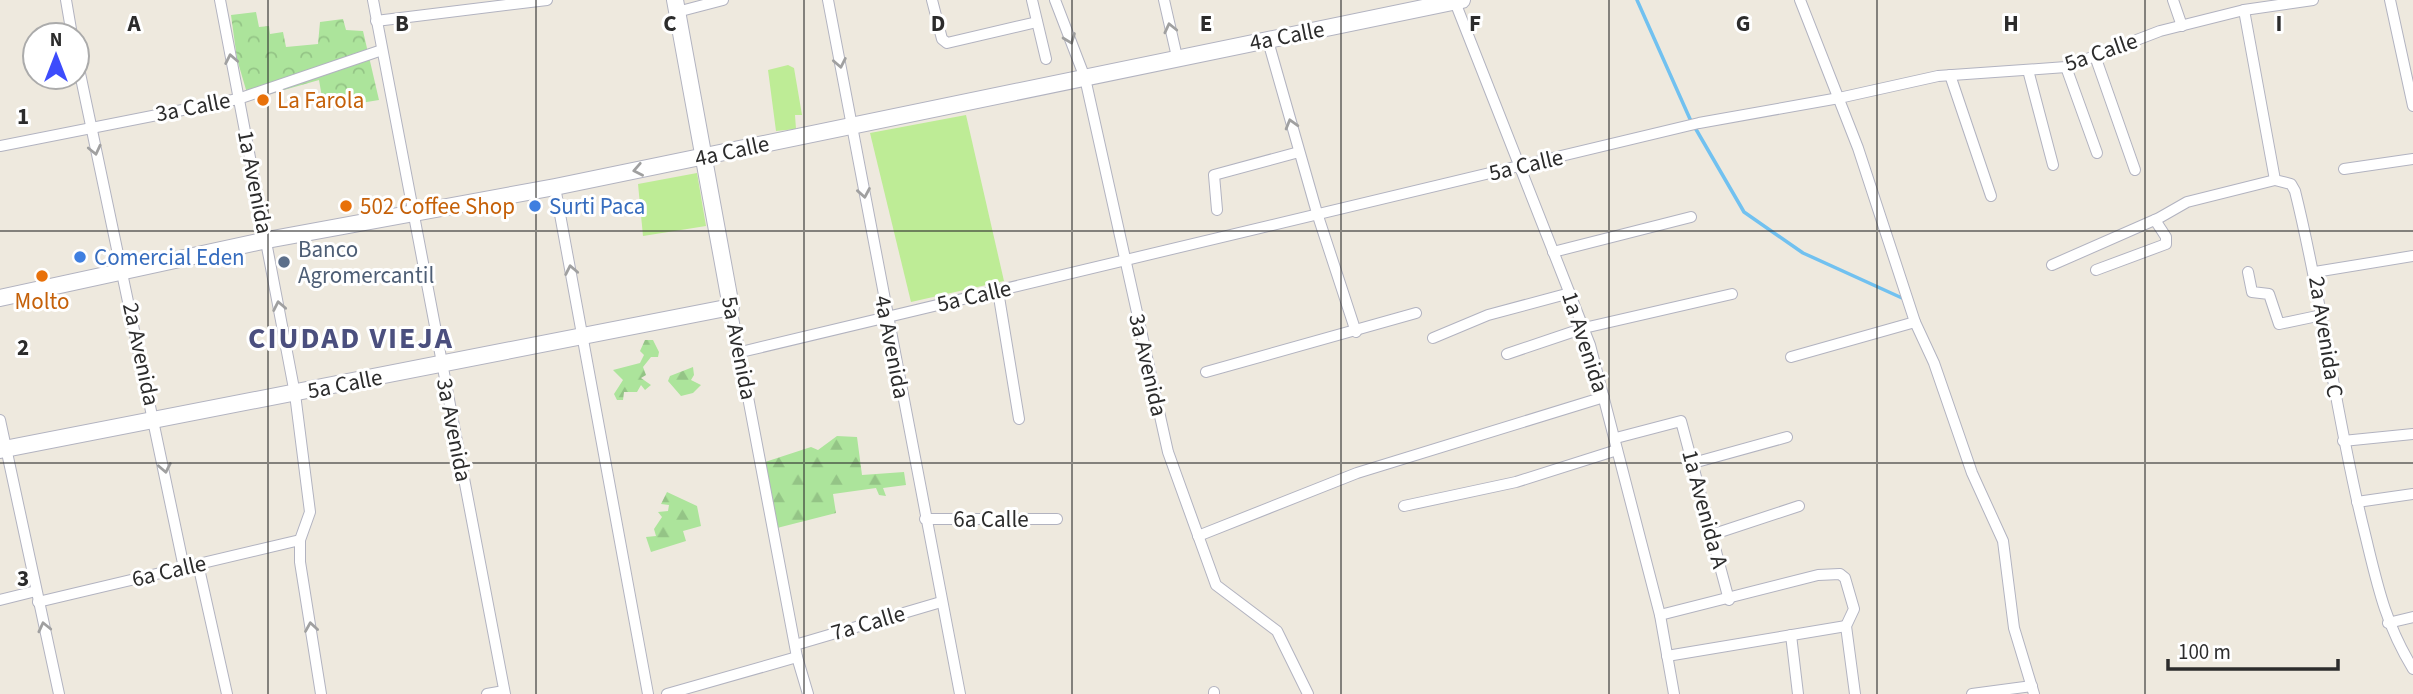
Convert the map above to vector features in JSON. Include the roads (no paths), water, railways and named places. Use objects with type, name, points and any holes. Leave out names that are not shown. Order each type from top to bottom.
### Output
[{"type":"street","points":[[66,0],[70,21]]},
{"type":"street","name":"1a Avenida","points":[[220,0],[295,394],[310,512],[300,540],[300,562],[321,694]]},
{"type":"street","name":"3a Avenida","points":[[373,0],[505,692]]},
{"type":"street","points":[[376,21],[547,0]]},
{"type":"street","points":[[676,6],[723,0]]},
{"type":"street","name":"4a Avenida","points":[[828,0],[960,694]]},
{"type":"street","points":[[932,0],[942,39],[947,43],[1037,22]]},
{"type":"street","points":[[1032,0],[1046,59]]},
{"type":"street","name":"3a Avenida","points":[[1055,0],[1084,78],[1168,452],[1198,536],[1216,585],[1277,631],[1308,694]]},
{"type":"street","points":[[1164,0],[1177,57]]},
{"type":"street","points":[[1800,0],[1839,98],[1916,322],[1934,363],[1972,473],[2003,541],[2014,628],[2033,690],[1972,694]]},
{"type":"street","points":[[2173,0],[2182,26]]},
{"type":"street","points":[[2390,0],[2413,106]]},
{"type":"street","name":"1a Avenida","points":[[1451,1],[1584,328],[1616,438],[1660,615],[1674,694]]},
{"type":"street","name":"4a Calle","points":[[0,298],[267,240],[555,187],[1451,1]]},
{"type":"street","name":"5a Calle","points":[[741,352],[886,315],[998,291],[1694,125],[1950,75],[2066,67],[2182,26],[2244,10],[2305,1]]},
{"type":"street","name":"5a Avenida","points":[[676,6],[797,657],[808,694]]},
{"type":"street","points":[[2052,265],[2155,220],[2187,202],[2275,180],[2244,10]]},
{"type":"street","points":[[1268,41],[1317,213],[1356,332]]},
{"type":"street","name":"3a Calle","points":[[0,146],[238,99],[382,50]]},
{"type":"street","points":[[2095,55],[2135,170]]},
{"type":"street","points":[[2066,67],[2097,153]]},
{"type":"street","points":[[2028,70],[2053,165]]},
{"type":"street","points":[[1950,75],[1991,196]]},
{"type":"street","name":"2a Avenida","points":[[83,91],[156,422],[184,568]]},
{"type":"street","points":[[1217,210],[1214,174],[1299,152]]},
{"type":"street","points":[[2344,169],[2413,159]]},
{"type":"street","name":"2a Avenida C","points":[[2275,180],[2291,184],[2295,191],[2315,272],[2343,441],[2357,502],[2388,623],[2413,669]]},
{"type":"street","points":[[555,187],[648,694]]},
{"type":"street","points":[[1553,252],[1691,217]]},
{"type":"street","points":[[2096,270],[2166,244],[2166,237],[2155,220]]},
{"type":"street","points":[[2315,272],[2413,256]]},
{"type":"street","points":[[2248,272],[2252,292],[2269,293],[2279,324],[2322,315]]},
{"type":"street","points":[[998,291],[1020,419]]},
{"type":"street","points":[[1433,338],[1488,315],[1570,293]]},
{"type":"street","points":[[1507,354],[1584,328],[1732,293]]},
{"type":"street","name":"5a Calle","points":[[3,450],[731,307]]},
{"type":"street","points":[[1206,372],[1416,313]]},
{"type":"street","points":[[1791,357],[1916,322]]},
{"type":"street","points":[[1198,536],[1357,472],[1604,397]]},
{"type":"street","points":[[0,420],[3,450],[59,694]]},
{"type":"street","name":"1a Avenida A","points":[[1616,438],[1679,421],[1683,424],[1729,600]]},
{"type":"street","points":[[2343,441],[2413,434]]},
{"type":"street","points":[[1693,463],[1787,438]]},
{"type":"street","points":[[1404,506],[1516,482],[1617,450]]},
{"type":"street","points":[[2357,502],[2413,494]]},
{"type":"street","points":[[1711,535],[1799,506]]},
{"type":"street","name":"6a Calle","points":[[925,519],[1057,519]]},
{"type":"street","name":"6a Calle","points":[[0,600],[37,597],[184,568],[300,540]]},
{"type":"street","points":[[198,564],[227,694]]},
{"type":"street","points":[[1660,615],[1729,600],[1818,575],[1840,574],[1845,578],[1854,609],[1846,626],[1855,694]]},
{"type":"street","name":"7a Calle","points":[[795,645],[941,602]]},
{"type":"street","points":[[2388,623],[2413,617]]},
{"type":"street","points":[[1667,656],[1846,626]]},
{"type":"street","points":[[1791,635],[1798,694]]},
{"type":"street","points":[[667,694],[797,657]]},
{"type":"street","points":[[487,694],[505,692]]},
{"type":"waterway","points":[[1637,0],[1690,119],[1744,212],[1803,253],[1902,298]]},
{"type":"place","name":"La Farola","points":[[263,100]]},
{"type":"place","name":"502 Coffee Shop","points":[[346,206]]},
{"type":"place","name":"Surti Paca","points":[[535,206]]},
{"type":"place","name":"Comercial Eden","points":[[80,257]]},
{"type":"place","name":"Banco Agromercantil","points":[[284,262]]},
{"type":"place","name":"Molto","points":[[42,276]]},
{"type":"district","name":"CIUDAD VIEJA","points":[[351,338]]}]
